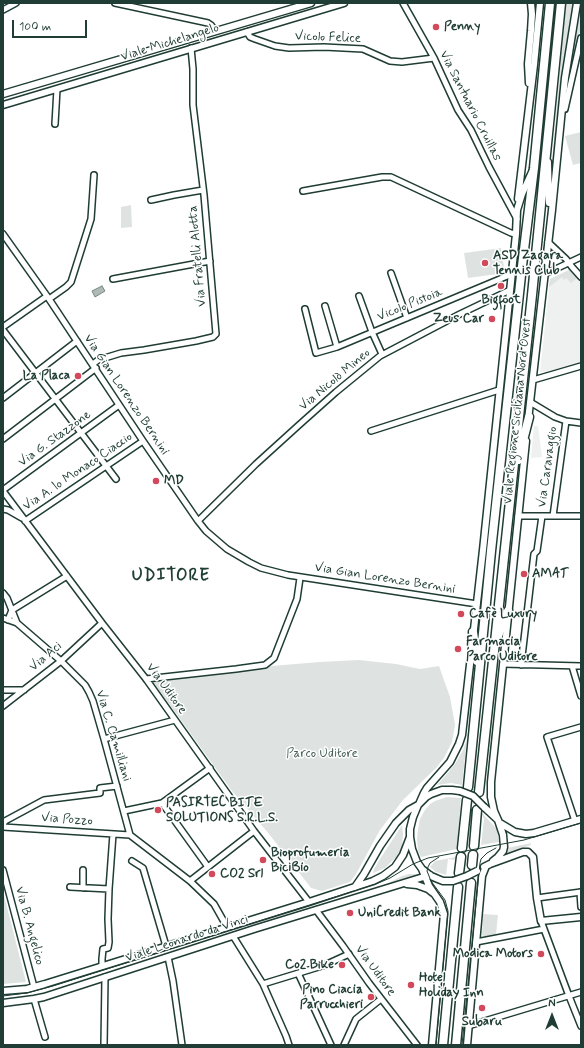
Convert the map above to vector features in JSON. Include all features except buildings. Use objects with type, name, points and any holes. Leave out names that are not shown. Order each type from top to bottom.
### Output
[{"type":"main road","name":"Viale Regione Siciliana Nord Ovest","points":[[468,786],[529,198],[534,168],[550,3]]},
{"type":"main road","name":"Viale Regione Siciliana Nord Ovest","points":[[479,792],[532,295],[561,3]]},
{"type":"main road","points":[[510,498],[529,417]]},
{"type":"main road","points":[[494,646],[508,611]]},
{"type":"main road","points":[[473,632],[479,674]]},
{"type":"main road","points":[[459,873],[467,800]]},
{"type":"main road","points":[[475,868],[474,850],[481,808]]},
{"type":"main road","points":[[456,1045],[471,883]]},
{"type":"main road","points":[[443,1045],[455,884]]},
{"type":"street","points":[[3,10],[16,3]]},
{"type":"street","points":[[115,3],[208,23],[211,24],[215,30]]},
{"type":"street","name":"Viale Michelangelo","points":[[3,94],[215,30],[311,3]]},
{"type":"street","name":"Viale Michelangelo","points":[[3,105],[344,3]]},
{"type":"street","name":"Via Santuario Cruillas","points":[[404,3],[434,58],[458,110],[471,130],[517,219]]},
{"type":"street","points":[[529,98],[528,64],[532,14],[531,3]]},
{"type":"street","points":[[432,1045],[444,918],[442,906],[430,886],[428,876],[416,859],[412,849],[410,837],[411,823],[424,793],[450,762],[459,744],[463,724],[512,274],[520,176],[540,3]]},
{"type":"street","name":"Viale Regione Siciliana Nord Ovest","points":[[488,865],[501,854],[504,849],[503,835],[492,806],[490,790],[530,402],[566,78],[577,3]]},
{"type":"street","name":"Vicolo Felice","points":[[247,32],[255,39],[275,46],[289,48],[324,47],[363,49],[390,61],[402,62],[434,58]]},
{"type":"street","points":[[559,144],[566,99],[581,38]]},
{"type":"street","name":"Via Fratelli Alotta","points":[[94,366],[98,360],[121,352],[144,350],[214,337],[216,333],[203,190],[193,105],[193,69],[191,48]]},
{"type":"street","points":[[54,79],[57,89],[55,124]]},
{"type":"street","points":[[548,136],[550,228]]},
{"type":"street","points":[[517,210],[522,194],[534,168]]},
{"type":"street","points":[[94,175],[91,219],[71,282],[66,287],[3,329],[116,479]]},
{"type":"street","points":[[304,191],[382,177],[392,177],[516,234]]},
{"type":"street","points":[[150,200],[174,194],[203,190]]},
{"type":"street","name":"Via Gian Lorenzo Bernini","points":[[3,234],[48,298],[198,521],[206,531],[227,549],[237,556],[262,568],[281,574],[477,604]]},
{"type":"street","points":[[548,242],[581,277]]},
{"type":"street","points":[[545,274],[581,257]]},
{"type":"street","points":[[113,279],[210,261]]},
{"type":"street","points":[[391,272],[407,318]]},
{"type":"street","name":"Vicolo Pistoia","points":[[305,309],[316,354],[337,347],[512,274]]},
{"type":"street","name":"Via Nicolò Mineo","points":[[198,521],[256,464],[352,378],[382,354],[510,290]]},
{"type":"street","points":[[359,296],[382,354]]},
{"type":"street","points":[[325,306],[337,347]]},
{"type":"street","points":[[507,317],[515,334]]},
{"type":"street","points":[[3,398],[77,341]]},
{"type":"street","points":[[3,439],[55,399],[94,366]]},
{"type":"street","points":[[533,380],[581,366]]},
{"type":"street","points":[[370,430],[499,390]]},
{"type":"street","points":[[530,402],[555,417],[566,421],[581,423]]},
{"type":"street","name":"Via G. Stazzone","points":[[3,491],[120,405]]},
{"type":"street","name":"Via Caravaggio","points":[[553,516],[566,421]]},
{"type":"street","name":"Via A. lo Monaco Ciaccio","points":[[24,520],[143,441]]},
{"type":"street","name":"Via Uditore","points":[[3,491],[66,576],[146,679],[254,832],[309,902]]},
{"type":"street","points":[[3,510],[8,510],[24,520]]},
{"type":"street","points":[[518,516],[581,516]]},
{"type":"street","points":[[521,664],[534,554],[537,551],[542,516]]},
{"type":"street","points":[[17,623],[6,619],[12,610],[66,576]]},
{"type":"street","points":[[146,679],[236,670],[265,665],[274,658],[297,599],[300,578]]},
{"type":"street","points":[[3,592],[5,600],[12,610],[17,623]]},
{"type":"street","name":"Via C. Camilliani","points":[[17,623],[61,661],[85,685],[89,692],[93,700],[130,836]]},
{"type":"street","name":"Via Aci","points":[[3,706],[61,661],[102,623]]},
{"type":"street","points":[[503,664],[581,666]]},
{"type":"street","points":[[572,666],[581,696]]},
{"type":"street","points":[[3,690],[24,690]]},
{"type":"street","points":[[104,739],[175,720]]},
{"type":"street","points":[[355,887],[396,823],[409,810],[419,804],[426,797],[436,792],[447,790],[460,791],[473,796],[477,799],[481,808],[515,832],[526,834],[534,833],[578,820],[547,737],[581,727]]},
{"type":"street","points":[[124,811],[162,803],[210,768]]},
{"type":"street","points":[[3,826],[5,821],[44,800],[100,793],[100,788],[117,786]]},
{"type":"street","points":[[162,803],[208,867]]},
{"type":"street","name":"Via Pozzo","points":[[3,826],[130,836]]},
{"type":"street","points":[[190,881],[254,832]]},
{"type":"street","points":[[102,966],[103,949],[108,948],[110,942],[108,919],[113,834]]},
{"type":"street","points":[[130,836],[190,881],[214,904],[227,926]]},
{"type":"street","name":"Viale Leonardo da Vinci","points":[[3,991],[34,987],[373,881],[390,872],[399,862],[410,837]]},
{"type":"street","points":[[428,876],[455,884],[467,876],[475,868],[488,865],[523,852],[528,852],[533,857],[541,920],[569,996],[579,1013],[581,1026]]},
{"type":"street","points":[[132,861],[143,868],[166,946]]},
{"type":"street","points":[[467,1045],[482,876],[488,865]]},
{"type":"street","name":"Via B. Angelico","points":[[3,870],[34,987]]},
{"type":"street","points":[[83,870],[83,888]]},
{"type":"street","name":"Viale Leonardo da Vinci","points":[[3,1003],[36,999],[232,936],[428,876]]},
{"type":"street","points":[[401,884],[417,885],[428,889],[436,895]]},
{"type":"street","points":[[70,887],[109,889]]},
{"type":"street","points":[[537,898],[581,892],[581,907]]},
{"type":"street","name":"Via Uditore","points":[[316,910],[369,983],[417,1045]]},
{"type":"street","points":[[541,920],[581,917]]},
{"type":"street","points":[[476,942],[544,929]]},
{"type":"street","points":[[232,936],[263,984],[289,1045]]},
{"type":"street","points":[[263,984],[325,965],[349,954]]},
{"type":"street","points":[[168,957],[182,1045]]},
{"type":"street","points":[[298,973],[331,1045]]},
{"type":"street","points":[[104,1045],[105,977]]},
{"type":"street","points":[[34,987],[45,1037]]},
{"type":"street","points":[[468,1026],[581,992]]},
{"type":"street","points":[[344,1045],[356,1019],[382,999]]},
{"type":"shaded area","points":[[569,270],[581,282],[581,362],[540,372],[550,279]]},
{"type":"shaded area","points":[[102,286],[105,291],[95,297],[92,291]]},
{"type":"shaded area","points":[[534,426],[538,426],[542,457],[531,458]]},
{"type":"green space","points":[[566,3],[574,3],[562,84],[553,168],[551,171]]},
{"type":"green space","points":[[580,3],[581,27],[569,75]]},
{"type":"green space","points":[[581,132],[581,163],[573,165],[565,136]]},
{"type":"green space","points":[[131,205],[132,227],[121,228],[121,207]]},
{"type":"green space","name":"ASD Zagara Tennis Club","points":[[501,248],[505,273],[468,278],[464,253]]},
{"type":"green space","points":[[569,270],[577,278],[576,279],[571,283],[566,278],[564,280],[562,277],[549,287],[550,279]]},
{"type":"green space","name":"Parco Uditore","points":[[359,660],[396,664],[420,669],[439,666],[450,697],[455,725],[452,742],[444,758],[436,768],[403,800],[380,830],[350,882],[322,891],[311,888],[269,834],[232,791],[170,705],[150,682],[238,672],[272,666]]},
{"type":"green space","points":[[467,738],[462,785],[451,783],[437,785],[455,764],[463,750]]},
{"type":"green space","points":[[447,797],[461,798],[457,849],[421,857],[418,851],[417,838],[420,819],[430,804]]},
{"type":"green space","points":[[481,812],[497,830],[499,842],[481,845],[484,819]]},
{"type":"green space","points":[[402,825],[402,846],[397,856],[385,868],[373,873],[380,859]]},
{"type":"green space","points":[[531,843],[531,845],[505,855],[507,848]]},
{"type":"green space","points":[[456,857],[455,860],[448,859],[446,875],[436,872],[430,867],[435,861]]},
{"type":"green space","points":[[409,874],[419,875],[386,886],[385,885],[402,876]]},
{"type":"green space","points":[[3,891],[26,982],[3,984]]},
{"type":"green space","points":[[483,914],[498,915],[496,935],[485,937],[482,935]]},
{"type":"tram line","points":[[3,996],[27,993],[53,986],[376,884],[390,878],[413,864],[428,858],[524,840],[581,823]]},
{"type":"tram line","points":[[462,1045],[480,863],[481,859],[487,853],[496,848]]},
{"type":"tram line","points":[[436,1045],[448,911],[445,900],[431,881],[427,871],[430,863],[439,857]]},
{"type":"place","name":"Penny","points":[[436,27]]},
{"type":"place","name":"ASD Zagara Tennis Club","points":[[485,263]]},
{"type":"place","name":"Bigfoot","points":[[501,286]]},
{"type":"place","name":"Zeus Car","points":[[492,319]]},
{"type":"place","name":"La Placa","points":[[78,376]]},
{"type":"place","name":"MD","points":[[156,481]]},
{"type":"place","name":"AMAT","points":[[524,574]]},
{"type":"place","name":"Cafè Luxury","points":[[461,614]]},
{"type":"place","name":"Farmacia Parco Uditore","points":[[458,649]]},
{"type":"place","name":"PASIRTEC BITE SOLUTIONS S.R.L.S.","points":[[158,810]]},
{"type":"place","name":"Bioprofumeria BiciBio","points":[[263,860]]},
{"type":"place","name":"CO2 Srl","points":[[212,874]]},
{"type":"place","name":"UniCredit Bank","points":[[350,913]]},
{"type":"place","name":"Modica Motors","points":[[541,954]]},
{"type":"place","name":"Co2 Bike","points":[[342,965]]},
{"type":"place","name":"Hotel Holiday Inn","points":[[411,985]]},
{"type":"place","name":"Pino Ciacia Parrucchieri","points":[[371,997]]},
{"type":"place","name":"Subaru","points":[[482,1008]]},
{"type":"district","name":"UDITORE","points":[[171,576]]}]
